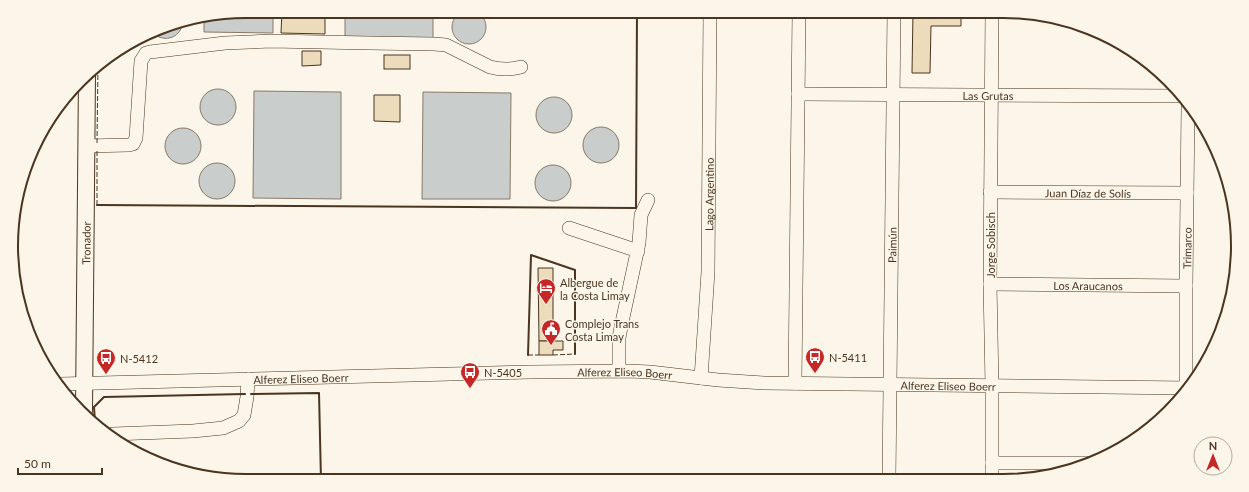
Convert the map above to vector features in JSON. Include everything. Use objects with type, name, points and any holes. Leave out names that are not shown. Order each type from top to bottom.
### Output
[{"type":"main road","name":"Tronador","points":[[84,406],[87,83]]},
{"type":"street","name":"Lago Argentino","points":[[700,378],[708,272],[710,18]]},
{"type":"street","points":[[795,383],[799,18]]},
{"type":"street","name":"Paimún","points":[[889,474],[894,18]]},
{"type":"street","name":"Jorge Sobisch","points":[[992,18],[990,284],[992,474]]},
{"type":"street","points":[[86,146],[129,145],[135,141],[141,61],[146,54],[150,52],[225,43],[270,41],[434,44],[446,45],[496,69],[510,70],[520,67]]},
{"type":"street","name":"Las Grutas","points":[[798,94],[1174,96]]},
{"type":"street","name":"Trimarco","points":[[1187,381],[1186,194],[1188,112]]},
{"type":"street","name":"Juan Díaz de Solís","points":[[990,192],[1186,194]]},
{"type":"street","points":[[619,372],[620,332],[641,236],[641,215],[648,200]]},
{"type":"street","points":[[569,228],[638,251]]},
{"type":"street","name":"Los Araucanos","points":[[990,284],[1186,286]]},
{"type":"street","name":"Alferez Eliseo Boerr","points":[[64,384],[531,372],[643,372],[755,383],[1181,388]]},
{"type":"street","points":[[116,434],[193,431],[223,428],[239,421],[244,415],[248,379]]},
{"type":"street","points":[[992,463],[1072,463]]},
{"type":"shaded area","points":[[231,18],[273,18],[273,33],[204,32],[204,22]]},
{"type":"shaded area","points":[[345,18],[433,18],[433,38],[345,38]]},
{"type":"shaded area","points":[[454,18],[484,18],[486,30],[483,37],[476,43],[472,44],[466,44],[459,41],[453,34],[452,30]]},
{"type":"shaded area","points":[[182,28],[176,35],[172,37],[163,38],[158,36]]},
{"type":"shaded area","points":[[218,89],[228,92],[233,97],[236,107],[233,117],[228,122],[218,125],[208,122],[203,117],[200,107],[203,97],[208,92]]},
{"type":"shaded area","points":[[254,91],[341,92],[341,199],[253,198]]},
{"type":"shaded area","points":[[423,92],[511,93],[510,199],[422,199]]},
{"type":"shaded area","points":[[554,97],[564,100],[569,105],[572,115],[569,125],[564,130],[554,133],[544,130],[539,125],[536,115],[539,105],[544,100]]},
{"type":"shaded area","points":[[601,127],[611,130],[616,135],[619,145],[616,155],[611,160],[601,163],[591,160],[586,155],[583,145],[586,135],[591,130]]},
{"type":"shaded area","points":[[183,128],[193,131],[198,136],[201,146],[198,156],[193,161],[183,164],[173,161],[168,156],[165,146],[168,136],[173,131]]},
{"type":"shaded area","points":[[217,163],[227,166],[232,171],[235,181],[232,191],[227,196],[217,199],[207,196],[202,191],[199,181],[202,171],[207,166]]},
{"type":"shaded area","points":[[553,165],[563,168],[568,173],[571,183],[568,193],[563,198],[553,201],[543,198],[538,193],[535,183],[538,173],[543,168]]},
{"type":"building","points":[[282,18],[325,18],[325,34],[281,33]]},
{"type":"building","points":[[913,18],[961,18],[961,26],[931,26],[930,73],[912,73]]},
{"type":"building","points":[[302,51],[321,51],[321,65],[302,66]]},
{"type":"building","points":[[384,55],[410,55],[410,69],[384,69]]},
{"type":"building","points":[[374,95],[400,95],[400,122],[374,121]]},
{"type":"building","name":"Albergue de la Costa Limay","points":[[538,268],[553,268],[553,341],[539,341]]},
{"type":"building","name":"Complejo Trans Costa Limay","points":[[539,341],[563,341],[563,350],[553,350],[553,355],[539,355]]},
{"type":"fence","points":[[97,143],[98,73]]},
{"type":"fence","points":[[97,149],[97,205]]},
{"type":"fence","points":[[553,355],[575,354]]},
{"type":"fence","points":[[528,355],[539,355]]},
{"type":"wall","points":[[97,205],[636,208],[637,18]]},
{"type":"wall","points":[[528,355],[531,255],[575,270],[575,354]]},
{"type":"wall","points":[[251,394],[319,393],[321,474]]},
{"type":"wall","points":[[95,416],[94,407],[104,397],[245,394]]},
{"type":"place","name":"Albergue de la Costa Limay","points":[[546,305]]},
{"type":"place","name":"Complejo Trans Costa Limay","points":[[551,346]]},
{"type":"place","name":"N-5411","points":[[815,374]]},
{"type":"place","name":"N-5412","points":[[106,375]]},
{"type":"place","name":"N-5405","points":[[470,389]]}]
